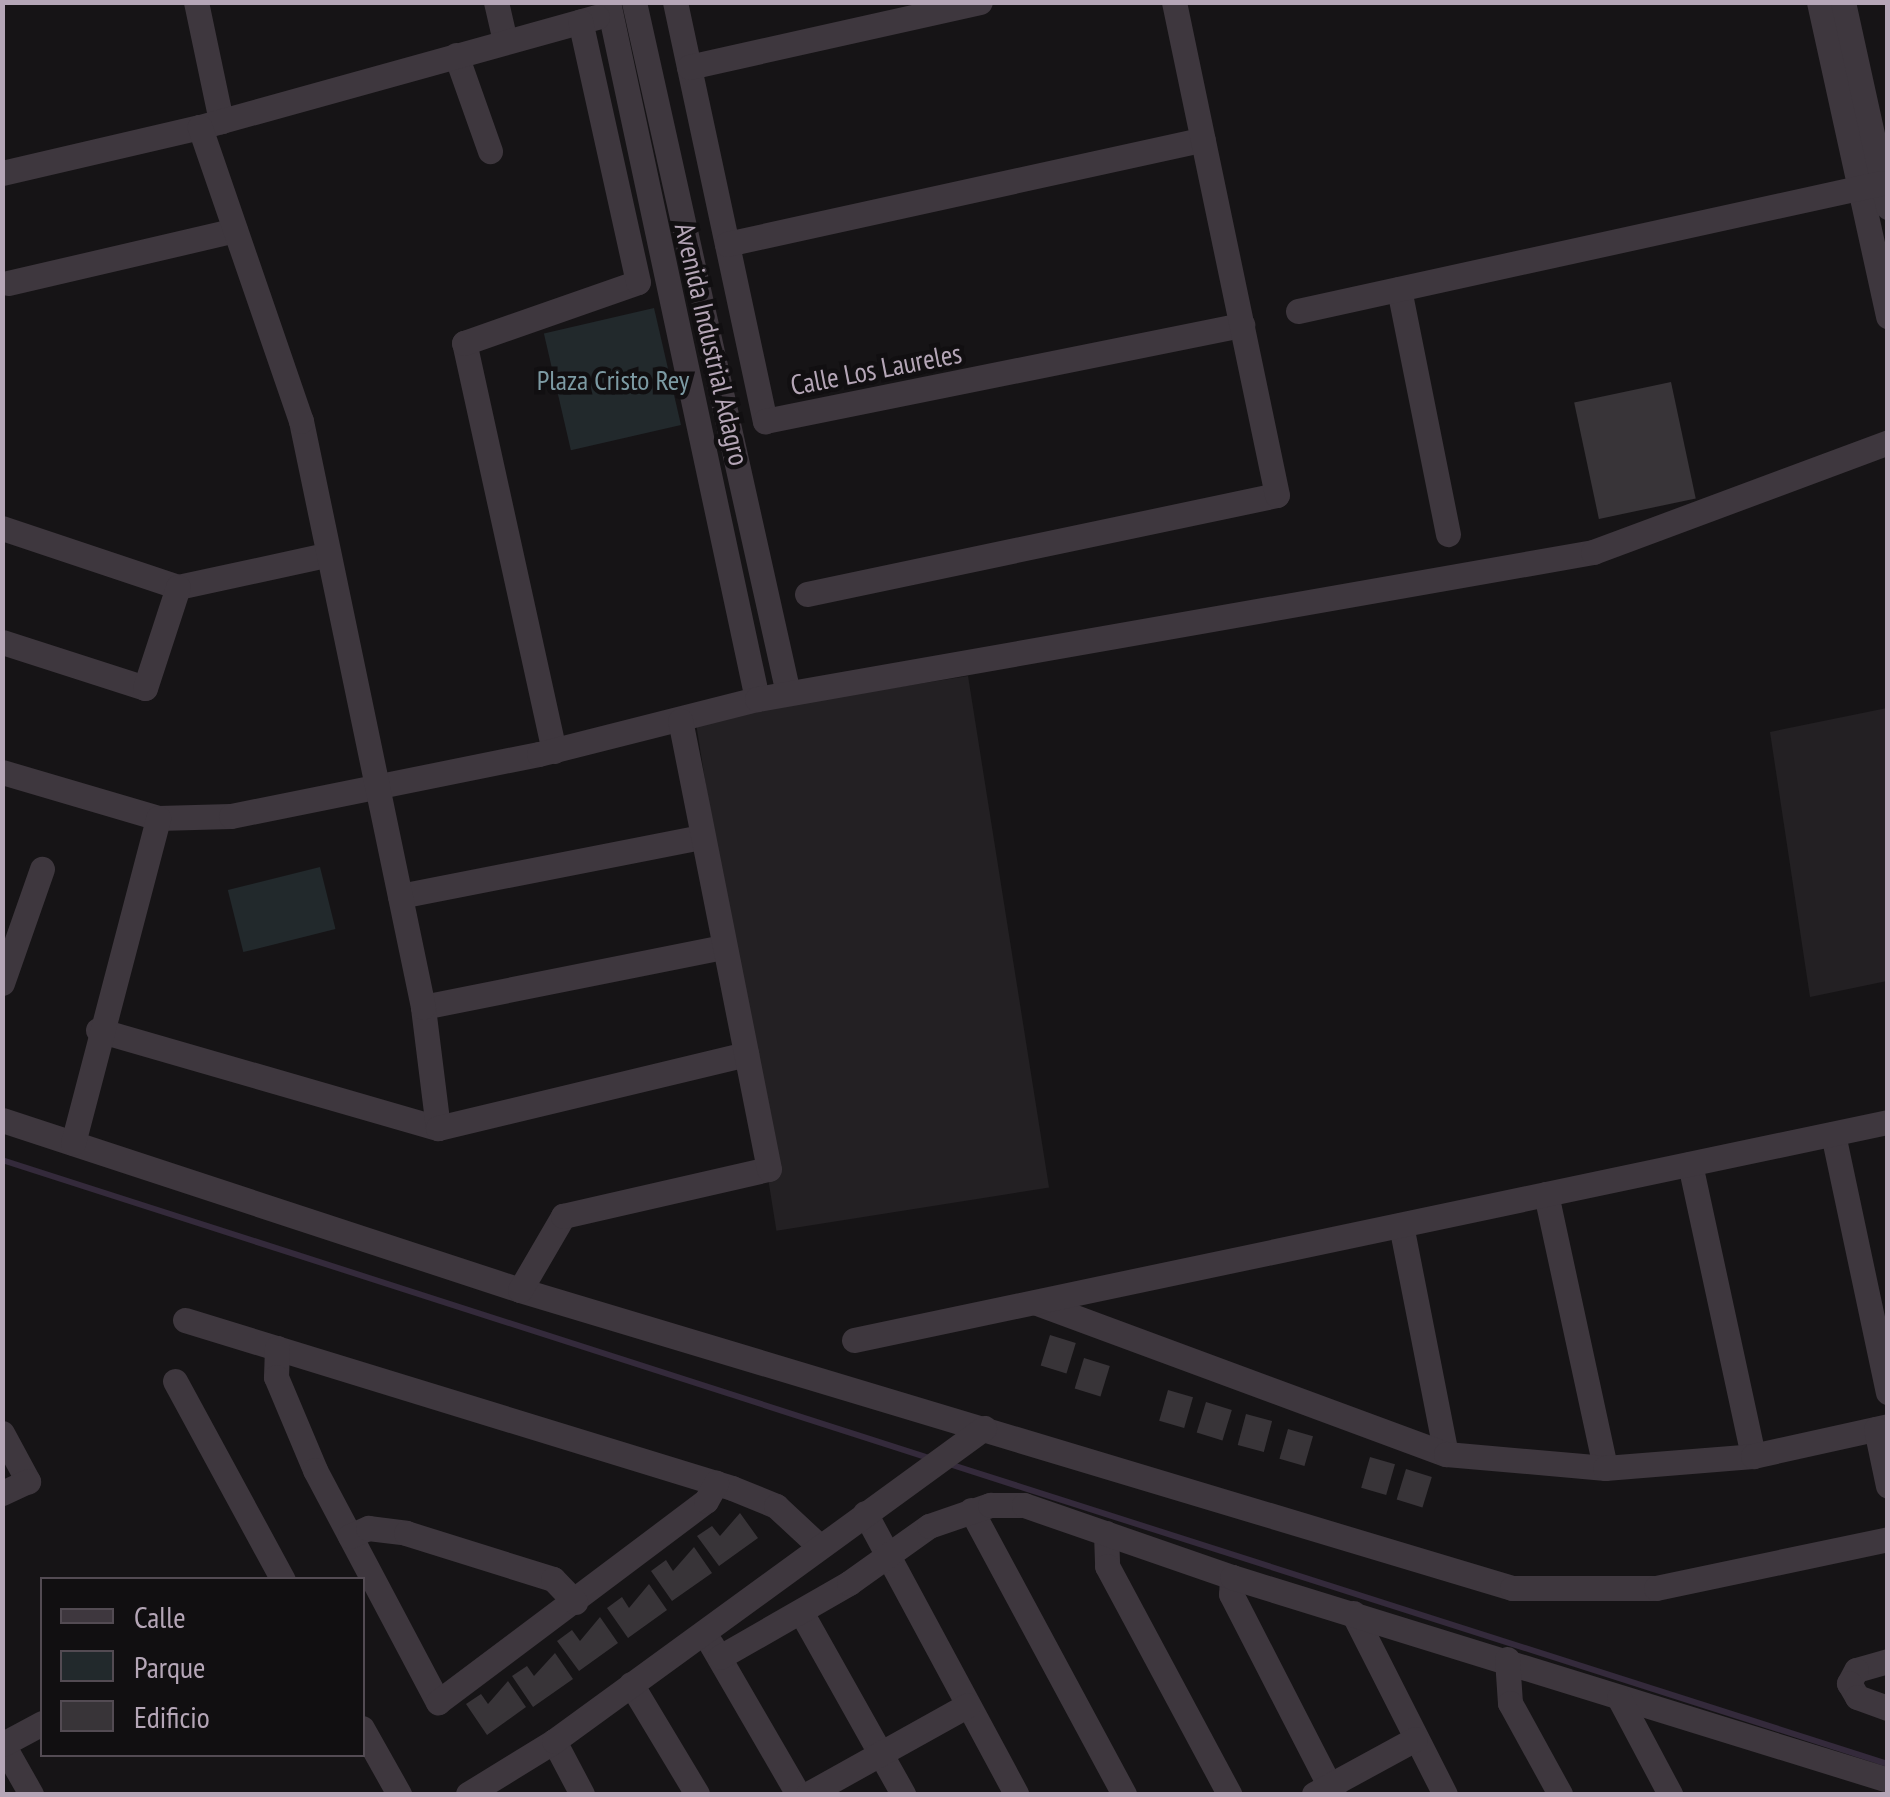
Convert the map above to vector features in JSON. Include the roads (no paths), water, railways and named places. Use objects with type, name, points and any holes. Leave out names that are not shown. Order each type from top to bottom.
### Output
[{"type":"street","points":[[196,2],[211,124],[235,230],[300,421],[423,1007],[438,1128]]},
{"type":"street","points":[[496,2],[506,41]]},
{"type":"street","name":"Calle Los Laureles","points":[[675,2],[765,422],[1242,326]]},
{"type":"street","points":[[689,66],[980,2]]},
{"type":"street","points":[[807,594],[1277,494],[1174,2]]},
{"type":"street","points":[[1818,2],[1876,193]]},
{"type":"street","points":[[1843,2],[1876,193],[1888,317]]},
{"type":"street","points":[[2,173],[211,124],[618,6]]},
{"type":"street","name":"Avenida Industrial Adagro","points":[[618,6],[788,693]]},
{"type":"street","name":"Avenida Industrial Adagro","points":[[618,6],[757,699]]},
{"type":"street","points":[[554,751],[464,343],[638,282],[580,20]]},
{"type":"street","points":[[456,56],[490,151]]},
{"type":"street","points":[[727,244],[1202,139]]},
{"type":"street","points":[[1298,312],[1876,193]]},
{"type":"street","points":[[8,283],[235,230]]},
{"type":"street","points":[[1399,289],[1448,534]]},
{"type":"street","points":[[2,772],[158,818],[231,816],[554,751],[680,722],[757,699],[1593,552],[1888,442]]},
{"type":"street","points":[[2,528],[178,587],[326,555]]},
{"type":"street","points":[[2,642],[145,688],[178,587]]},
{"type":"street","points":[[520,1290],[564,1216],[769,1169],[680,722]]},
{"type":"street","points":[[73,1143],[98,1030],[158,818]]},
{"type":"street","points":[[400,896],[702,837]]},
{"type":"street","points":[[2,983],[42,869]]},
{"type":"street","points":[[423,1007],[724,948]]},
{"type":"street","points":[[98,1030],[438,1128],[746,1054]]},
{"type":"street","points":[[2,1120],[520,1290],[1512,1588],[1656,1588],[1888,1538]]},
{"type":"street","points":[[854,1340],[1888,1122]]},
{"type":"street","points":[[1832,1134],[1888,1392]]},
{"type":"street","points":[[1690,1164],[1753,1456]]},
{"type":"street","points":[[1546,1194],[1605,1468]]},
{"type":"street","points":[[1401,1225],[1446,1454]]},
{"type":"street","points":[[1037,1303],[1446,1454],[1605,1468],[1753,1456],[1882,1427],[1888,1486]]},
{"type":"street","points":[[186,1320],[716,1482],[776,1506],[819,1546]]},
{"type":"street","points":[[277,1348],[276,1377],[350,1536],[438,1702],[706,1502],[716,1482]]},
{"type":"street","points":[[175,1381],[280,1577]]},
{"type":"street","points":[[478,1792],[554,1742],[984,1428]]},
{"type":"street","points":[[2,1433],[28,1481],[2,1493]]},
{"type":"street","points":[[720,1657],[800,1612],[885,1552],[971,1510],[1024,1505],[1232,1577],[1888,1780]]},
{"type":"street","points":[[971,1510],[1124,1794]]},
{"type":"street","points":[[865,1513],[1016,1794]]},
{"type":"street","points":[[350,1536],[368,1528],[406,1532],[554,1579],[575,1602]]},
{"type":"street","points":[[1106,1533],[1107,1566],[1229,1794]]},
{"type":"street","points":[[1232,1577],[1231,1594],[1326,1792],[1415,1739]]},
{"type":"street","points":[[800,1612],[903,1794]]},
{"type":"street","points":[[1353,1614],[1445,1794]]},
{"type":"street","points":[[702,1632],[798,1794]]},
{"type":"street","points":[[1507,1660],[1510,1702],[1560,1794]]},
{"type":"street","points":[[1888,1661],[1856,1670],[1850,1683],[1857,1698],[1888,1708]]},
{"type":"street","points":[[630,1684],[697,1794]]},
{"type":"street","points":[[1618,1698],[1670,1794]]},
{"type":"street","points":[[808,1794],[968,1705]]},
{"type":"street","points":[[30,1794],[3,1744],[40,1724]]},
{"type":"street","points":[[365,1733],[399,1794]]},
{"type":"street","points":[[554,1742],[582,1794]]},
{"type":"waterway","points":[[2,1160],[929,1458]]},
{"type":"waterway","points":[[946,1463],[1888,1764]]},
{"type":"park label","name":"Plaza Cristo Rey","points":[[613,380]]}]
